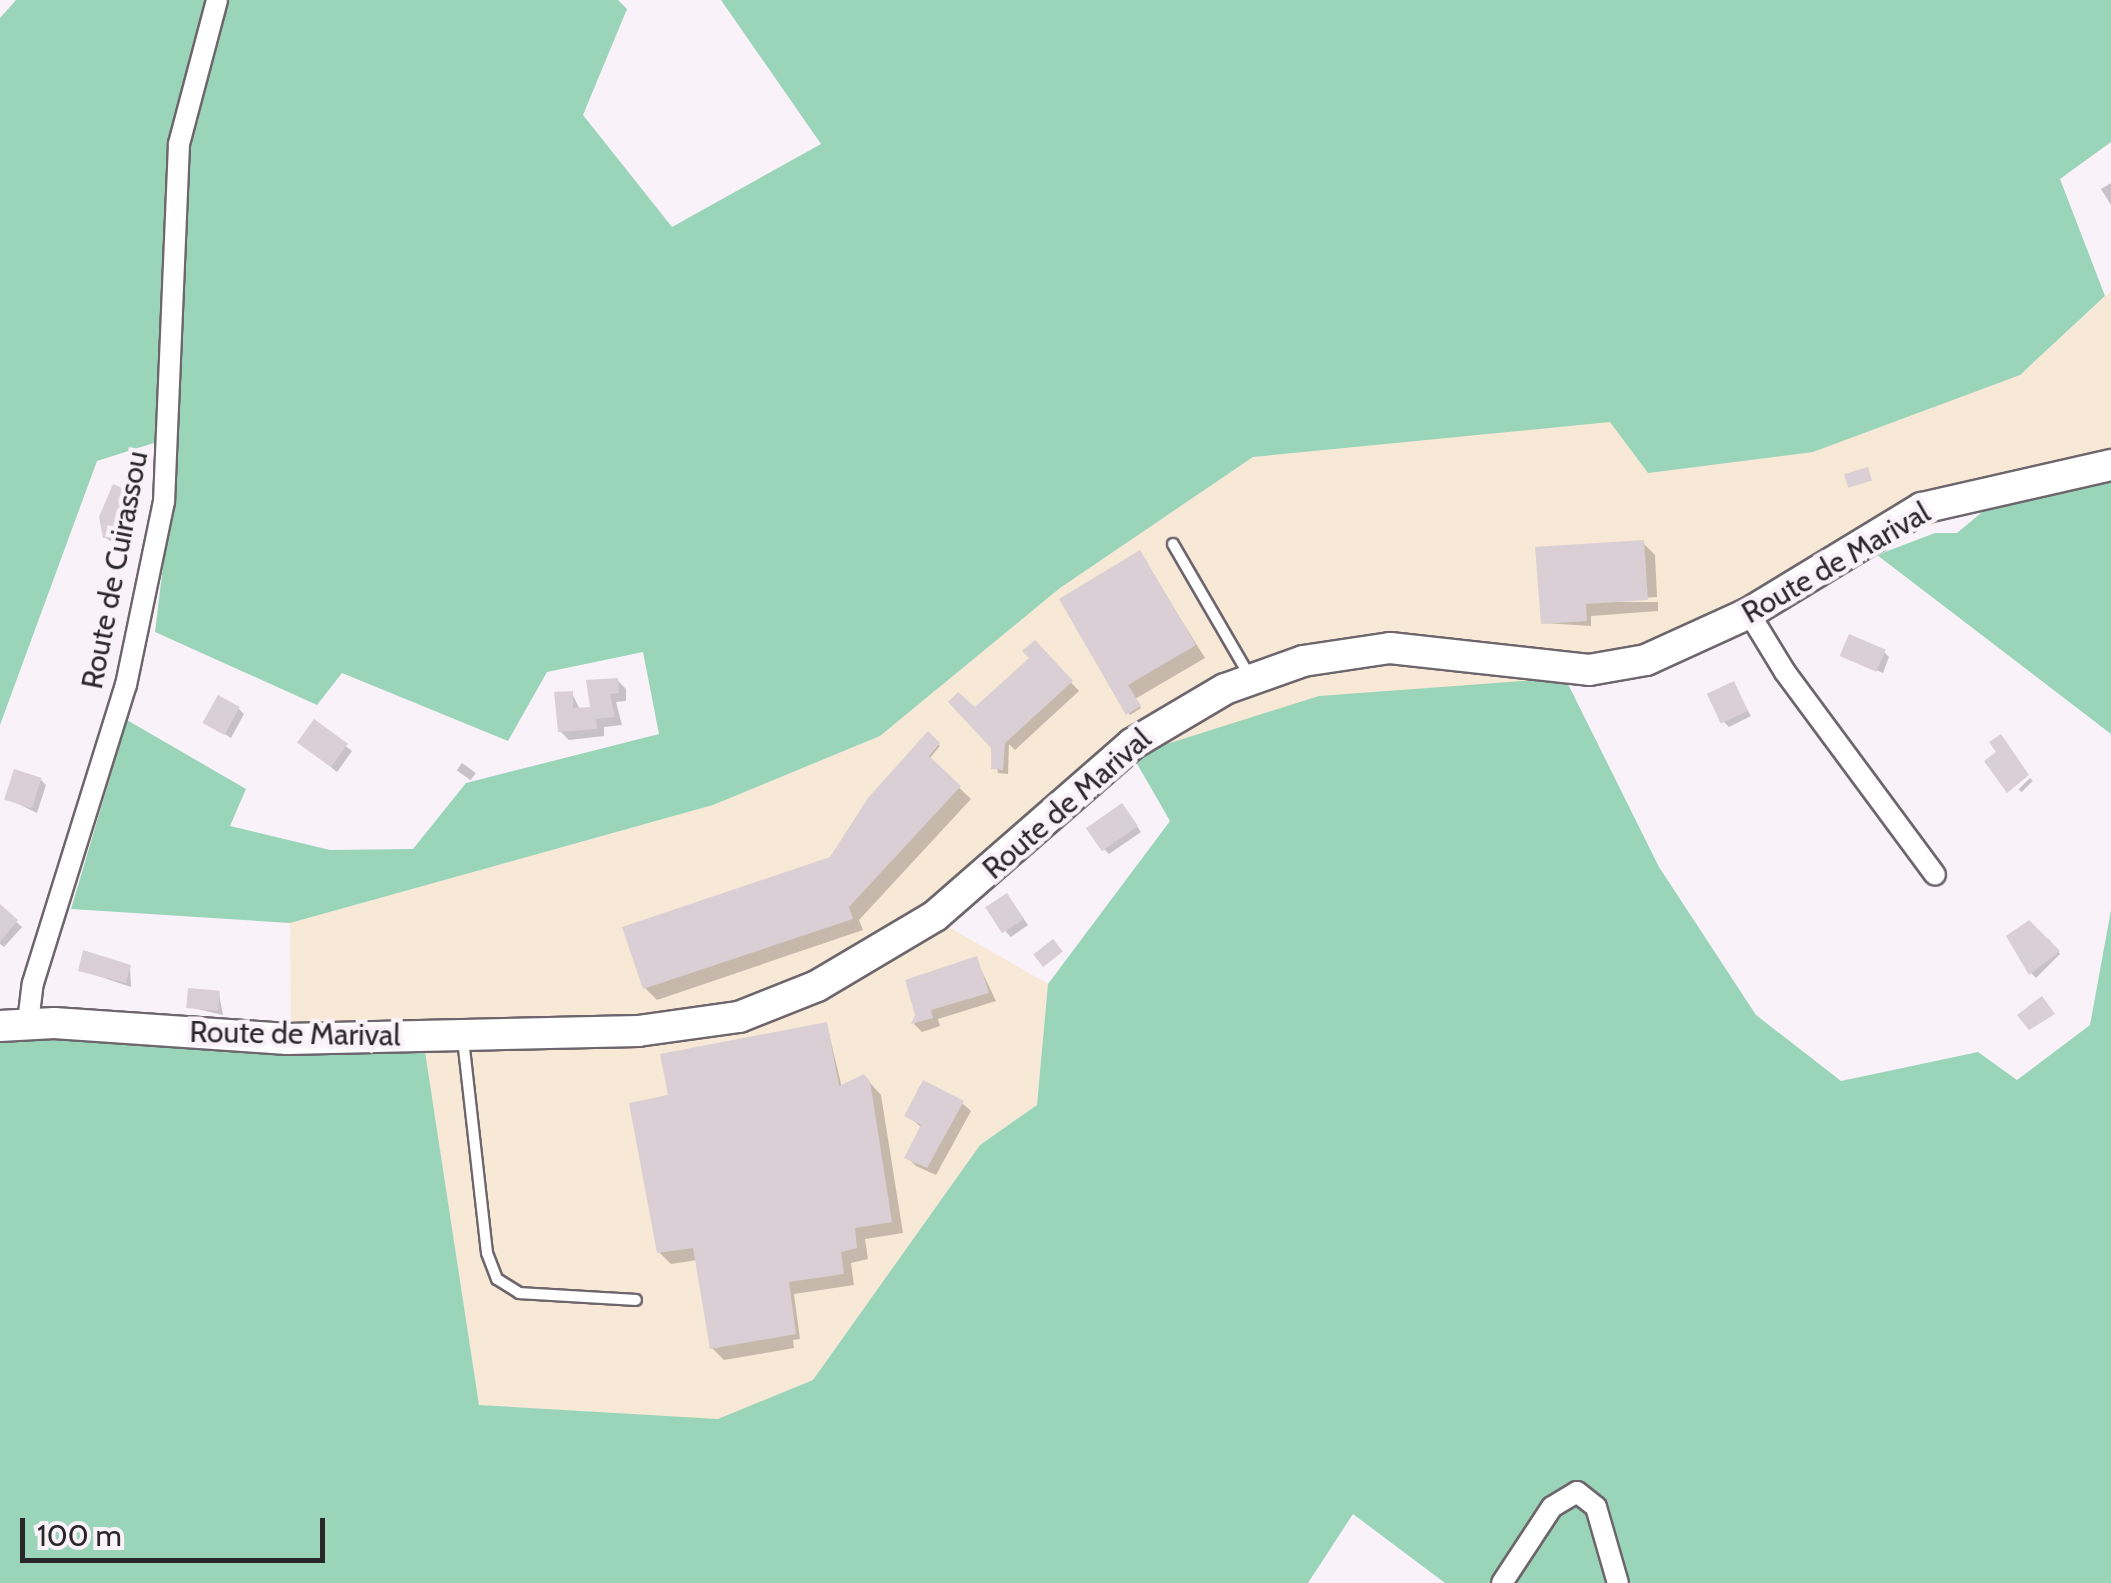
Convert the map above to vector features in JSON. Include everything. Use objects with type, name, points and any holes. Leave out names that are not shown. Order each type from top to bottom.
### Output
[{"type":"main road","name":"Route de Marival","points":[[14,1024],[270,1039],[669,1029],[739,1017],[788,999],[936,916],[1132,744],[1192,705],[1251,679],[1303,661],[1390,648],[1563,668],[1625,665],[1672,652],[1749,612],[1922,508],[2111,465]]},
{"type":"street","name":"Route de Cuirassou","points":[[14,1024],[34,983],[126,686],[164,502],[178,144],[205,26],[217,0]]},
{"type":"street","points":[[1749,612],[1784,672],[1935,875]]},
{"type":"street","points":[[1502,1583],[1552,1507],[1577,1492],[1596,1507],[1618,1583]]},
{"type":"lane","points":[[1173,544],[1251,679]]},
{"type":"lane","points":[[462,1034],[487,1254],[497,1279],[519,1294],[636,1300]]},
{"type":"shaded area","points":[[2111,291],[2111,475],[1993,503],[1902,536],[1680,658],[1132,755],[938,921],[1048,984],[1037,1105],[980,1145],[813,1380],[719,1420],[479,1405],[424,1046],[291,1050],[290,923],[713,805],[880,736],[1060,588],[1253,457],[2020,375]]},
{"type":"green space","points":[[16,0],[618,0],[627,9],[583,115],[672,227],[821,144],[721,0],[2111,0],[2111,142],[2060,179],[2105,296],[2020,375],[1813,452],[1648,473],[1610,422],[1253,457],[1060,588],[880,736],[713,805],[290,923],[71,909],[127,720],[246,789],[230,826],[330,850],[413,849],[466,783],[659,734],[643,652],[547,672],[508,741],[342,673],[317,705],[155,632],[179,435],[97,461],[0,725],[0,18]]},
{"type":"green space","points":[[2111,475],[2111,734],[1877,555],[1935,533],[1957,533],[1993,503]]},
{"type":"green space","points":[[1565,678],[1659,867],[1756,1015],[1841,1081],[1978,1052],[2017,1080],[2090,1025],[2111,910],[2111,1583],[1445,1583],[1353,1514],[1308,1583],[0,1583],[0,1024],[424,1045],[479,1405],[718,1419],[813,1380],[980,1145],[1037,1105],[1048,984],[1170,821],[1132,755],[1319,696]]},
{"type":"building","points":[[1868,467],[1872,480],[1848,488],[1844,474]]},
{"type":"building","points":[[113,484],[136,494],[124,521],[126,536],[103,538],[99,517]]},
{"type":"building","points":[[1644,540],[1648,600],[1586,604],[1587,621],[1541,624],[1535,547]]},
{"type":"building","points":[[1140,550],[1196,645],[1128,685],[1141,706],[1126,715],[1059,599]]},
{"type":"building","points":[[1849,634],[1886,650],[1876,672],[1840,656]]},
{"type":"building","points":[[1035,640],[1073,681],[1005,743],[1003,770],[991,769],[991,748],[948,702],[958,692],[975,707],[1029,658],[1022,651]]},
{"type":"building","points":[[618,678],[619,693],[610,694],[615,717],[596,719],[597,729],[558,732],[554,692],[573,691],[573,708],[590,707],[586,680]]},
{"type":"building","points":[[1734,681],[1748,711],[1721,724],[1707,694]]},
{"type":"building","points":[[218,695],[240,707],[224,735],[202,723]]},
{"type":"building","points":[[314,719],[348,744],[331,767],[297,742]]},
{"type":"building","points":[[928,731],[940,743],[929,756],[961,786],[849,907],[853,919],[643,989],[622,927],[830,857],[868,798]]},
{"type":"building","points":[[2001,734],[2029,775],[2007,793],[1984,761],[1996,752],[1989,742]]},
{"type":"building","points":[[14,769],[42,778],[32,808],[4,799]]},
{"type":"building","points":[[1122,803],[1138,826],[1102,851],[1086,828]]},
{"type":"building","points":[[1007,893],[1024,919],[1002,933],[985,907]]},
{"type":"building","points":[[0,904],[18,920],[0,942]]},
{"type":"building","points":[[2029,920],[2060,951],[2029,975],[2006,936]]},
{"type":"building","points":[[1053,939],[1063,952],[1043,967],[1033,954]]},
{"type":"building","points":[[83,950],[131,965],[126,983],[78,971]]},
{"type":"building","points":[[977,956],[989,993],[931,1010],[933,1018],[911,1024],[915,1015],[905,980]]},
{"type":"building","points":[[188,988],[220,991],[218,1011],[186,1008]]},
{"type":"building","points":[[2042,996],[2055,1014],[2029,1030],[2017,1015]]},
{"type":"building","points":[[827,1022],[839,1086],[864,1074],[870,1081],[892,1222],[855,1228],[857,1248],[841,1252],[844,1274],[789,1282],[796,1334],[710,1349],[693,1248],[657,1253],[629,1103],[668,1095],[660,1054]]},
{"type":"building","points":[[923,1080],[964,1101],[927,1168],[904,1158],[921,1125],[904,1116]]}]
